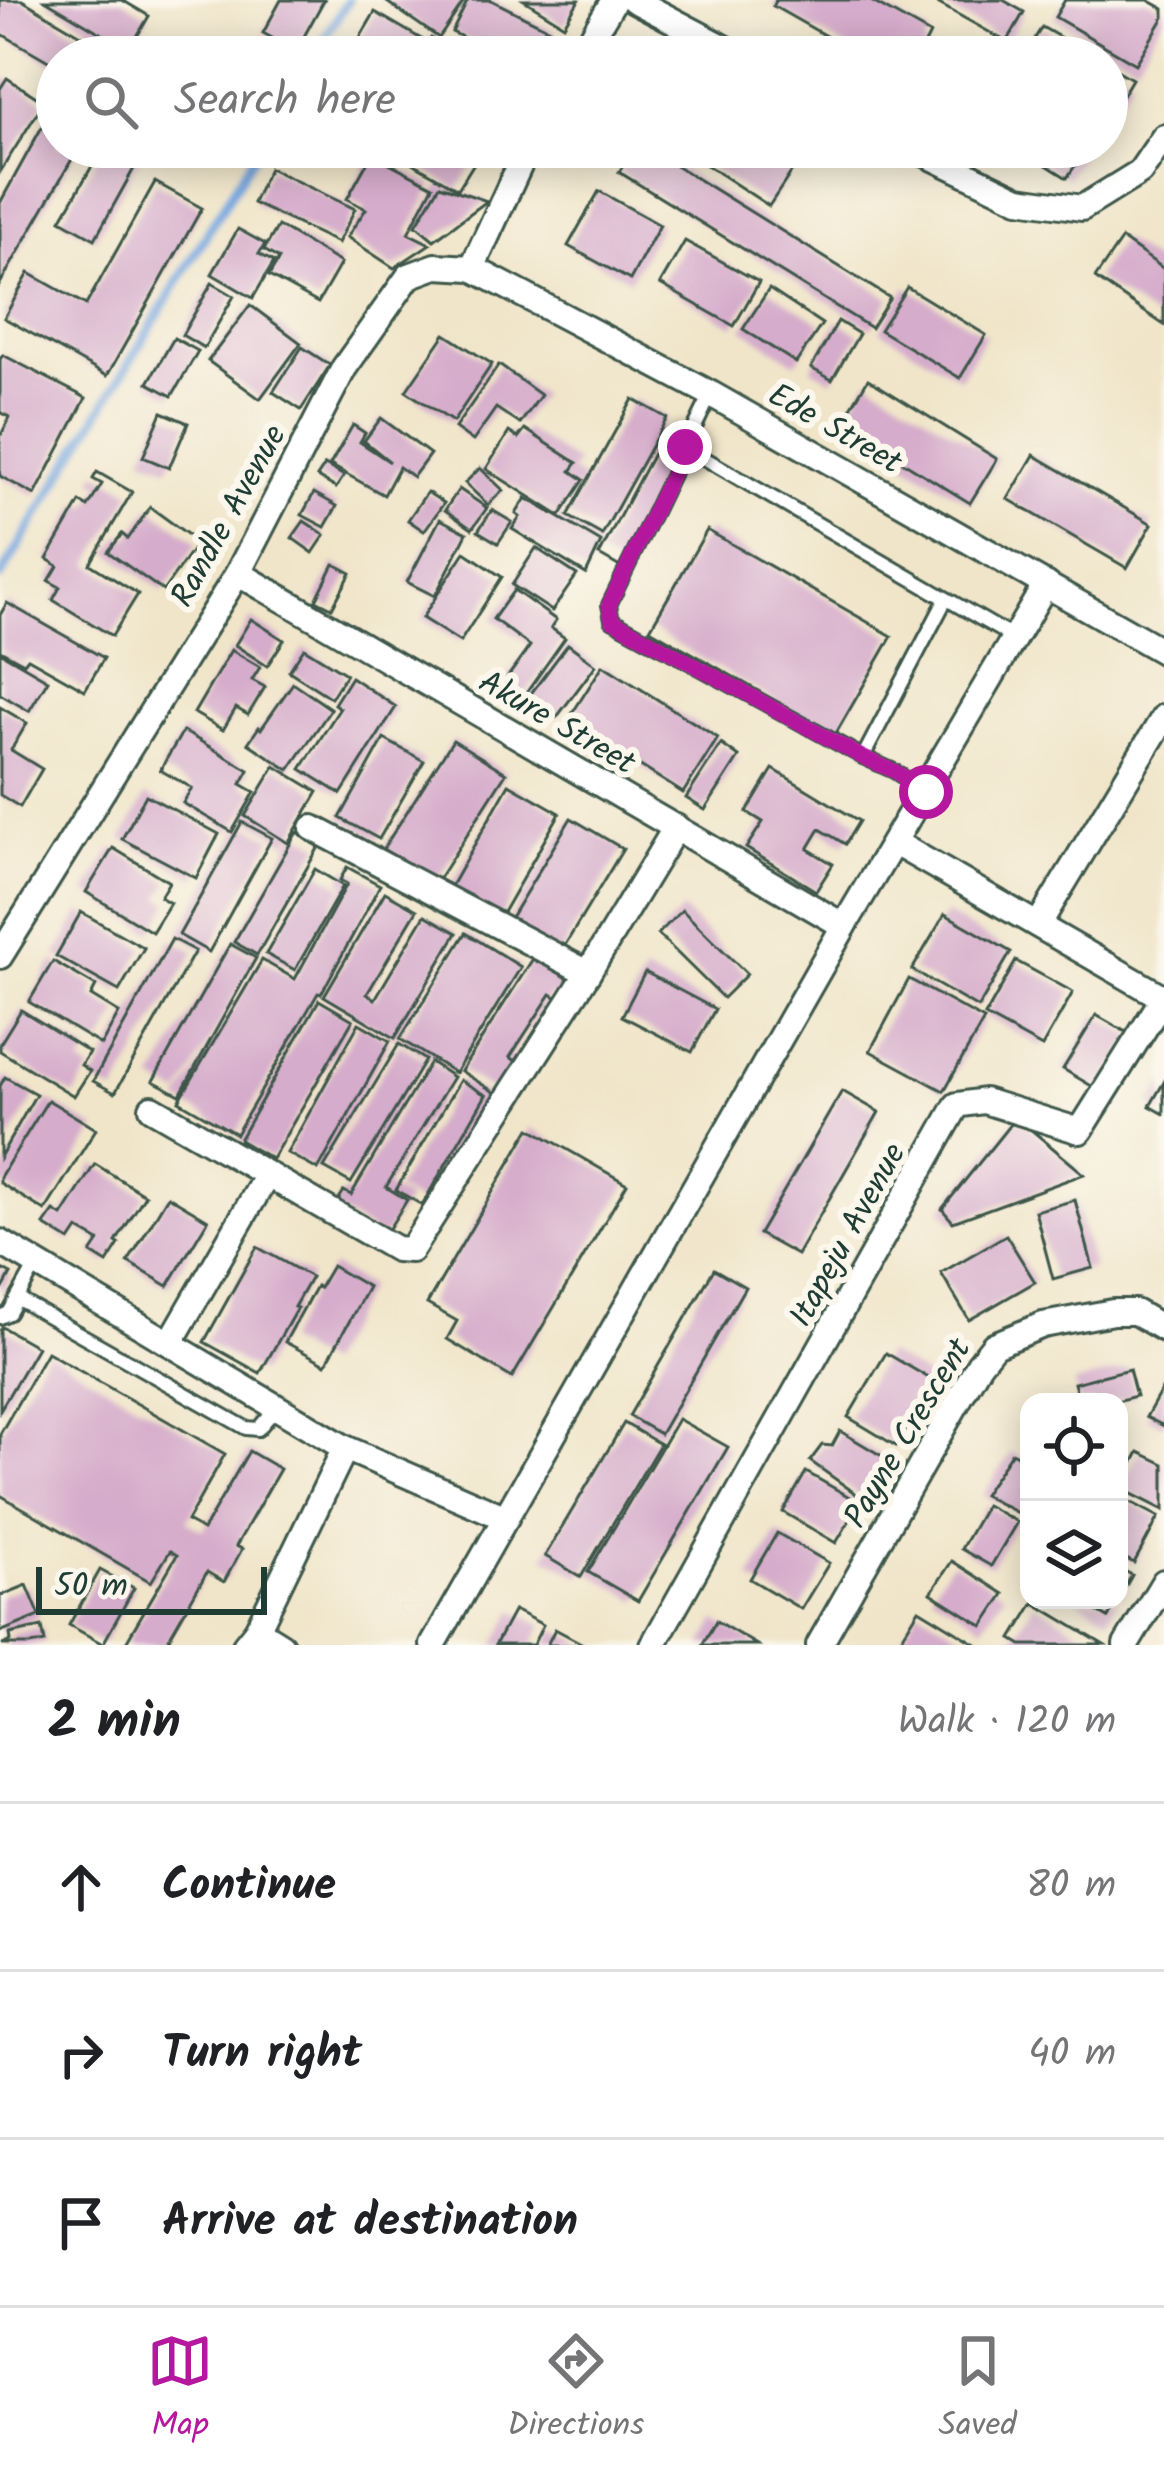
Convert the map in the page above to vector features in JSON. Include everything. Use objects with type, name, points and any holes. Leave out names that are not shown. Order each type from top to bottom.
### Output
[{"type":"street","points":[[593,36],[614,0]]},
{"type":"street","points":[[634,0],[702,36]]},
{"type":"street","points":[[954,168],[1019,200],[1082,208],[1140,172],[1164,137]]},
{"type":"street","points":[[472,268],[518,168]]},
{"type":"street","name":"Randle Avenue","points":[[0,956],[238,573],[344,368],[409,276],[436,266],[472,268]]},
{"type":"street","name":"Ede Street","points":[[472,268],[711,394],[1164,652]]},
{"type":"street","name":"Akure Street","points":[[238,573],[844,926]]},
{"type":"street","points":[[433,1645],[844,926],[1046,584]]},
{"type":"street","points":[[1038,925],[1164,718]]},
{"type":"street","points":[[152,1108],[396,1249],[412,1250],[676,827]]},
{"type":"street","points":[[313,828],[588,973]]},
{"type":"street","points":[[895,843],[1164,998]]},
{"type":"street","name":"Itapeju Avenue","points":[[653,1645],[957,1105],[983,1101],[1080,1131],[1164,998]]},
{"type":"street","points":[[170,1343],[267,1174]]},
{"type":"street","points":[[0,1242],[345,1448],[506,1518]]},
{"type":"street","name":"Payne Crescent","points":[[819,1645],[994,1345],[1043,1325],[1114,1312],[1135,1312],[1164,1329]]},
{"type":"street","points":[[281,1645],[251,1638],[345,1448]]},
{"type":"street","points":[[1126,1645],[1164,1582]]},
{"type":"lane","points":[[711,394],[609,605],[612,620],[926,792]]},
{"type":"lane","points":[[685,447],[1014,638]]},
{"type":"lane","points":[[862,757],[946,598]]},
{"type":"lane","points":[[0,1317],[9,1313],[37,1264]]},
{"type":"lane","points":[[18,1299],[246,1428],[259,1430],[277,1407]]},
{"type":"building","points":[[0,0],[22,0],[83,36],[36,36],[36,54],[0,33]]},
{"type":"building","points":[[45,0],[122,0],[149,16],[137,36],[105,36]]},
{"type":"building","points":[[281,0],[324,0],[304,36],[263,33]]},
{"type":"building","points":[[384,0],[465,0],[436,36]]},
{"type":"building","points":[[468,0],[491,0],[555,32],[553,36],[460,36],[452,32]]},
{"type":"building","points":[[524,0],[579,0],[564,25]]},
{"type":"building","points":[[776,0],[869,0],[930,34],[826,36],[773,6]]},
{"type":"building","points":[[932,0],[1003,0],[1024,12],[1010,36],[996,36]]},
{"type":"building","points":[[1065,0],[1148,0],[1164,9],[1164,17],[1136,64],[1128,59],[1128,36],[1088,36],[1055,17]]},
{"type":"building","points":[[375,12],[416,36],[361,36]]},
{"type":"building","points":[[1042,27],[1058,36],[1036,36]]},
{"type":"building","points":[[7,78],[36,97],[36,115],[0,172],[0,89]]},
{"type":"building","points":[[36,138],[36,168],[67,168],[0,284],[0,203]]},
{"type":"building","points":[[91,168],[134,168],[95,239],[61,220]]},
{"type":"building","points":[[269,168],[355,209],[338,243],[253,203]]},
{"type":"building","points":[[364,168],[399,168],[433,186],[408,233],[430,244],[394,268],[347,237],[366,209],[347,199]]},
{"type":"building","points":[[422,168],[471,168],[458,189]]},
{"type":"building","points":[[622,168],[680,168],[890,298],[871,328],[619,172]]},
{"type":"building","points":[[711,168],[794,168],[769,206]]},
{"type":"building","points":[[1051,168],[1073,168],[1067,178]]},
{"type":"building","points":[[155,182],[202,208],[107,376],[4,318],[29,273],[86,305]]},
{"type":"building","points":[[440,185],[487,201],[434,240],[416,225]]},
{"type":"building","points":[[599,191],[660,225],[630,280],[568,246]]},
{"type":"building","points":[[278,226],[341,263],[318,303],[269,276],[279,259],[264,250]]},
{"type":"building","points":[[238,229],[265,244],[259,254],[274,262],[253,298],[212,274]]},
{"type":"building","points":[[1122,239],[1164,269],[1164,325],[1095,278]]},
{"type":"building","points":[[685,241],[759,282],[734,326],[660,284]]},
{"type":"building","points":[[212,283],[234,296],[204,348],[182,335]]},
{"type":"building","points":[[907,287],[986,335],[960,378],[880,330]]},
{"type":"building","points":[[769,289],[822,324],[796,363],[743,329]]},
{"type":"building","points":[[250,305],[301,343],[260,399],[208,361]]},
{"type":"building","points":[[838,321],[859,334],[832,380],[811,368]]},
{"type":"building","points":[[445,334],[492,364],[453,422],[406,391]]},
{"type":"building","points":[[174,338],[198,351],[172,396],[148,383]]},
{"type":"building","points":[[302,347],[330,365],[301,410],[273,392]]},
{"type":"building","points":[[3,355],[86,398],[35,495],[0,476],[0,437],[10,417],[0,412]]},
{"type":"building","points":[[499,365],[541,395],[520,424],[496,408],[473,441],[455,428]]},
{"type":"building","points":[[868,379],[997,459],[970,503],[841,424]]},
{"type":"building","points":[[633,399],[667,418],[602,535],[568,516]]},
{"type":"building","points":[[162,412],[188,423],[169,468],[143,457]]},
{"type":"building","points":[[381,418],[430,454],[413,477],[399,467],[384,495],[330,465],[353,425],[365,433],[360,442],[390,462],[364,441]]},
{"type":"building","points":[[525,429],[577,463],[571,471],[584,480],[560,516],[486,469],[509,432],[518,438]]},
{"type":"building","points":[[655,450],[676,461],[620,567],[599,555]]},
{"type":"building","points":[[1034,455],[1152,524],[1127,568],[1008,499]]},
{"type":"building","points":[[325,465],[344,476],[336,488],[317,477]]},
{"type":"building","points":[[480,468],[503,490],[488,505],[465,483]]},
{"type":"building","points":[[97,472],[132,492],[90,564],[138,594],[112,636],[53,600],[60,587],[49,581],[58,566],[47,559],[80,502],[88,507],[102,484],[93,479]]},
{"type":"building","points":[[459,489],[487,508],[472,529],[445,510]]},
{"type":"building","points":[[427,492],[444,503],[424,531],[408,520]]},
{"type":"building","points":[[314,493],[337,506],[325,527],[302,515]]},
{"type":"building","points":[[526,498],[601,542],[586,574],[512,529]]},
{"type":"building","points":[[150,507],[198,542],[163,591],[108,552],[122,534],[128,539]]},
{"type":"building","points":[[492,510],[512,522],[498,543],[478,531]]},
{"type":"building","points":[[440,519],[467,533],[435,596],[407,582]]},
{"type":"building","points":[[304,521],[325,535],[313,553],[292,538]]},
{"type":"building","points":[[707,530],[892,636],[835,735],[650,629]]},
{"type":"building","points":[[536,548],[577,575],[552,611],[512,585]]},
{"type":"building","points":[[465,552],[502,577],[460,642],[422,618]]},
{"type":"building","points":[[334,564],[351,573],[332,608],[316,600]]},
{"type":"building","points":[[514,590],[556,620],[551,628],[565,638],[524,696],[504,682],[530,646],[493,619]]},
{"type":"building","points":[[7,603],[104,658],[85,690],[28,658],[24,663],[0,650],[0,615]]},
{"type":"building","points":[[251,619],[284,640],[267,666],[235,645]]},
{"type":"building","points":[[568,644],[596,665],[557,717],[529,696]]},
{"type":"building","points":[[304,648],[346,674],[331,698],[289,671]]},
{"type":"building","points":[[231,650],[260,667],[252,680],[265,687],[248,715],[236,708],[223,730],[194,713]]},
{"type":"building","points":[[0,652],[48,680],[29,711],[0,694]]},
{"type":"building","points":[[603,665],[718,738],[683,793],[568,720]]},
{"type":"building","points":[[351,677],[396,707],[341,794],[301,769],[340,708],[334,704]]},
{"type":"building","points":[[293,683],[331,709],[289,770],[248,743]]},
{"type":"building","points":[[0,707],[27,723],[11,750],[42,769],[20,807],[0,795]]},
{"type":"building","points":[[183,731],[249,770],[241,784],[255,792],[232,832],[183,803],[192,788],[160,770]]},
{"type":"building","points":[[384,739],[424,761],[379,839],[340,818]]},
{"type":"building","points":[[453,740],[506,773],[436,883],[383,849]]},
{"type":"building","points":[[721,744],[739,757],[705,810],[686,798]]},
{"type":"building","points":[[275,766],[318,792],[288,843],[245,816]]},
{"type":"building","points":[[773,769],[859,821],[845,844],[820,829],[808,849],[833,864],[816,891],[746,848],[763,822],[747,812]]},
{"type":"building","points":[[509,784],[560,813],[498,921],[447,893]]},
{"type":"building","points":[[146,795],[219,834],[196,878],[122,839]]},
{"type":"building","points":[[571,818],[623,849],[559,955],[507,924]]},
{"type":"building","points":[[242,822],[272,838],[209,952],[179,935]]},
{"type":"building","points":[[297,832],[320,845],[257,955],[234,942]]},
{"type":"building","points":[[113,848],[169,882],[160,897],[170,903],[152,932],[86,892]]},
{"type":"building","points":[[347,867],[380,885],[236,1134],[179,1101],[262,960],[295,979],[347,884],[340,880]]},
{"type":"building","points":[[315,869],[343,886],[295,970],[266,954]]},
{"type":"building","points":[[385,892],[417,910],[367,994],[375,999],[425,915],[457,933],[395,1038],[324,996]]},
{"type":"building","points":[[682,910],[747,974],[723,998],[658,934]]},
{"type":"building","points":[[81,912],[144,948],[119,991],[56,956]]},
{"type":"building","points":[[945,914],[1011,952],[978,1008],[912,970]]},
{"type":"building","points":[[466,933],[521,967],[455,1073],[400,1039]]},
{"type":"building","points":[[172,939],[195,951],[115,1093],[93,1081]]},
{"type":"building","points":[[230,944],[256,958],[180,1095],[153,1081]]},
{"type":"building","points":[[534,957],[570,980],[559,999],[551,994],[510,1057],[519,1063],[499,1095],[461,1071]]},
{"type":"building","points":[[53,961],[96,986],[91,996],[119,1013],[101,1045],[29,1002]]},
{"type":"building","points":[[1016,961],[1073,992],[1042,1047],[985,1016]]},
{"type":"building","points":[[645,972],[715,1009],[692,1052],[622,1016]]},
{"type":"building","points":[[909,979],[984,1020],[944,1091],[870,1051]]},
{"type":"building","points":[[319,1000],[353,1020],[272,1159],[239,1140]]},
{"type":"building","points":[[21,1010],[89,1052],[81,1065],[90,1071],[74,1096],[0,1051]]},
{"type":"building","points":[[1096,1015],[1133,1036],[1100,1091],[1063,1069]]},
{"type":"building","points":[[359,1023],[390,1041],[318,1170],[287,1153]]},
{"type":"building","points":[[399,1044],[425,1060],[351,1183],[324,1168]]},
{"type":"building","points":[[430,1062],[453,1077],[386,1187],[407,1200],[383,1238],[333,1208],[344,1191],[351,1195]]},
{"type":"building","points":[[5,1077],[36,1094],[0,1157],[0,1086]]},
{"type":"building","points":[[460,1080],[486,1095],[422,1205],[396,1190]]},
{"type":"building","points":[[1164,1082],[1164,1114],[1150,1106]]},
{"type":"building","points":[[842,1091],[879,1112],[797,1255],[759,1234]]},
{"type":"building","points":[[48,1100],[96,1129],[45,1211],[0,1183],[0,1177]]},
{"type":"building","points":[[1016,1117],[1084,1174],[953,1222],[942,1209]]},
{"type":"building","points":[[530,1128],[627,1184],[512,1378],[447,1339],[457,1321],[427,1304]]},
{"type":"building","points":[[95,1164],[145,1195],[107,1263],[91,1253],[99,1241],[78,1229],[70,1241],[44,1225],[54,1211],[62,1216]]},
{"type":"building","points":[[168,1196],[208,1220],[168,1286],[128,1262]]},
{"type":"building","points":[[1075,1200],[1093,1268],[1053,1279],[1035,1211]]},
{"type":"building","points":[[1006,1235],[1035,1282],[969,1320],[941,1273]]},
{"type":"building","points":[[257,1247],[311,1277],[260,1373],[204,1342]]},
{"type":"building","points":[[332,1266],[368,1287],[326,1364],[285,1342]]},
{"type":"building","points":[[0,1268],[11,1274],[0,1294]]},
{"type":"building","points":[[714,1269],[745,1287],[660,1434],[629,1416]]},
{"type":"building","points":[[2,1327],[37,1347],[0,1410],[0,1331]]},
{"type":"building","points":[[47,1352],[225,1454],[187,1521],[203,1530],[249,1451],[280,1469],[236,1546],[242,1549],[224,1582],[207,1572],[165,1645],[126,1642],[177,1555],[170,1551],[151,1582],[0,1495],[0,1434]]},
{"type":"building","points":[[886,1353],[934,1381],[896,1446],[848,1417]]},
{"type":"building","points":[[1129,1369],[1136,1396],[1077,1393],[1074,1383]]},
{"type":"building","points":[[1164,1385],[1164,1426],[1146,1417]]},
{"type":"building","points":[[678,1419],[728,1447],[638,1601],[588,1572]]},
{"type":"building","points":[[624,1423],[660,1444],[581,1577],[545,1556]]},
{"type":"building","points":[[840,1431],[887,1459],[862,1498],[810,1461],[822,1445],[832,1446]]},
{"type":"building","points":[[1012,1452],[1020,1457],[1020,1514],[983,1495]]},
{"type":"building","points":[[1139,1452],[1164,1464],[1164,1510],[1128,1492],[1128,1473]]},
{"type":"building","points":[[806,1472],[860,1503],[836,1543],[783,1512]]},
{"type":"building","points":[[1128,1501],[1159,1517],[1134,1563],[1128,1560]]},
{"type":"building","points":[[986,1505],[1017,1522],[991,1566],[961,1549]]},
{"type":"building","points":[[777,1533],[829,1563],[801,1609],[750,1579]]},
{"type":"building","points":[[952,1561],[1004,1594],[983,1626],[931,1593]]},
{"type":"building","points":[[100,1570],[134,1588],[103,1644],[69,1625]]},
{"type":"building","points":[[27,1585],[40,1616],[0,1632],[0,1596]]},
{"type":"building","points":[[919,1609],[978,1645],[897,1645]]},
{"type":"building","points":[[1030,1609],[1044,1609],[1104,1645],[1022,1645],[1012,1639]]},
{"type":"building","points":[[1092,1609],[1113,1609],[1108,1618]]},
{"type":"building","points":[[514,1610],[543,1625],[533,1645],[495,1645]]},
{"type":"building","points":[[716,1621],[757,1645],[702,1645]]},
{"type":"building","points":[[42,1627],[45,1642],[2,1645],[11,1641],[10,1634]]},
{"type":"building","points":[[555,1629],[585,1645],[547,1645]]},
{"type":"waterway","points":[[326,36],[348,0]]},
{"type":"waterway","points":[[0,578],[246,168]]},
{"type":"route","points":[[685,447],[609,605],[612,620],[926,792]]}]
